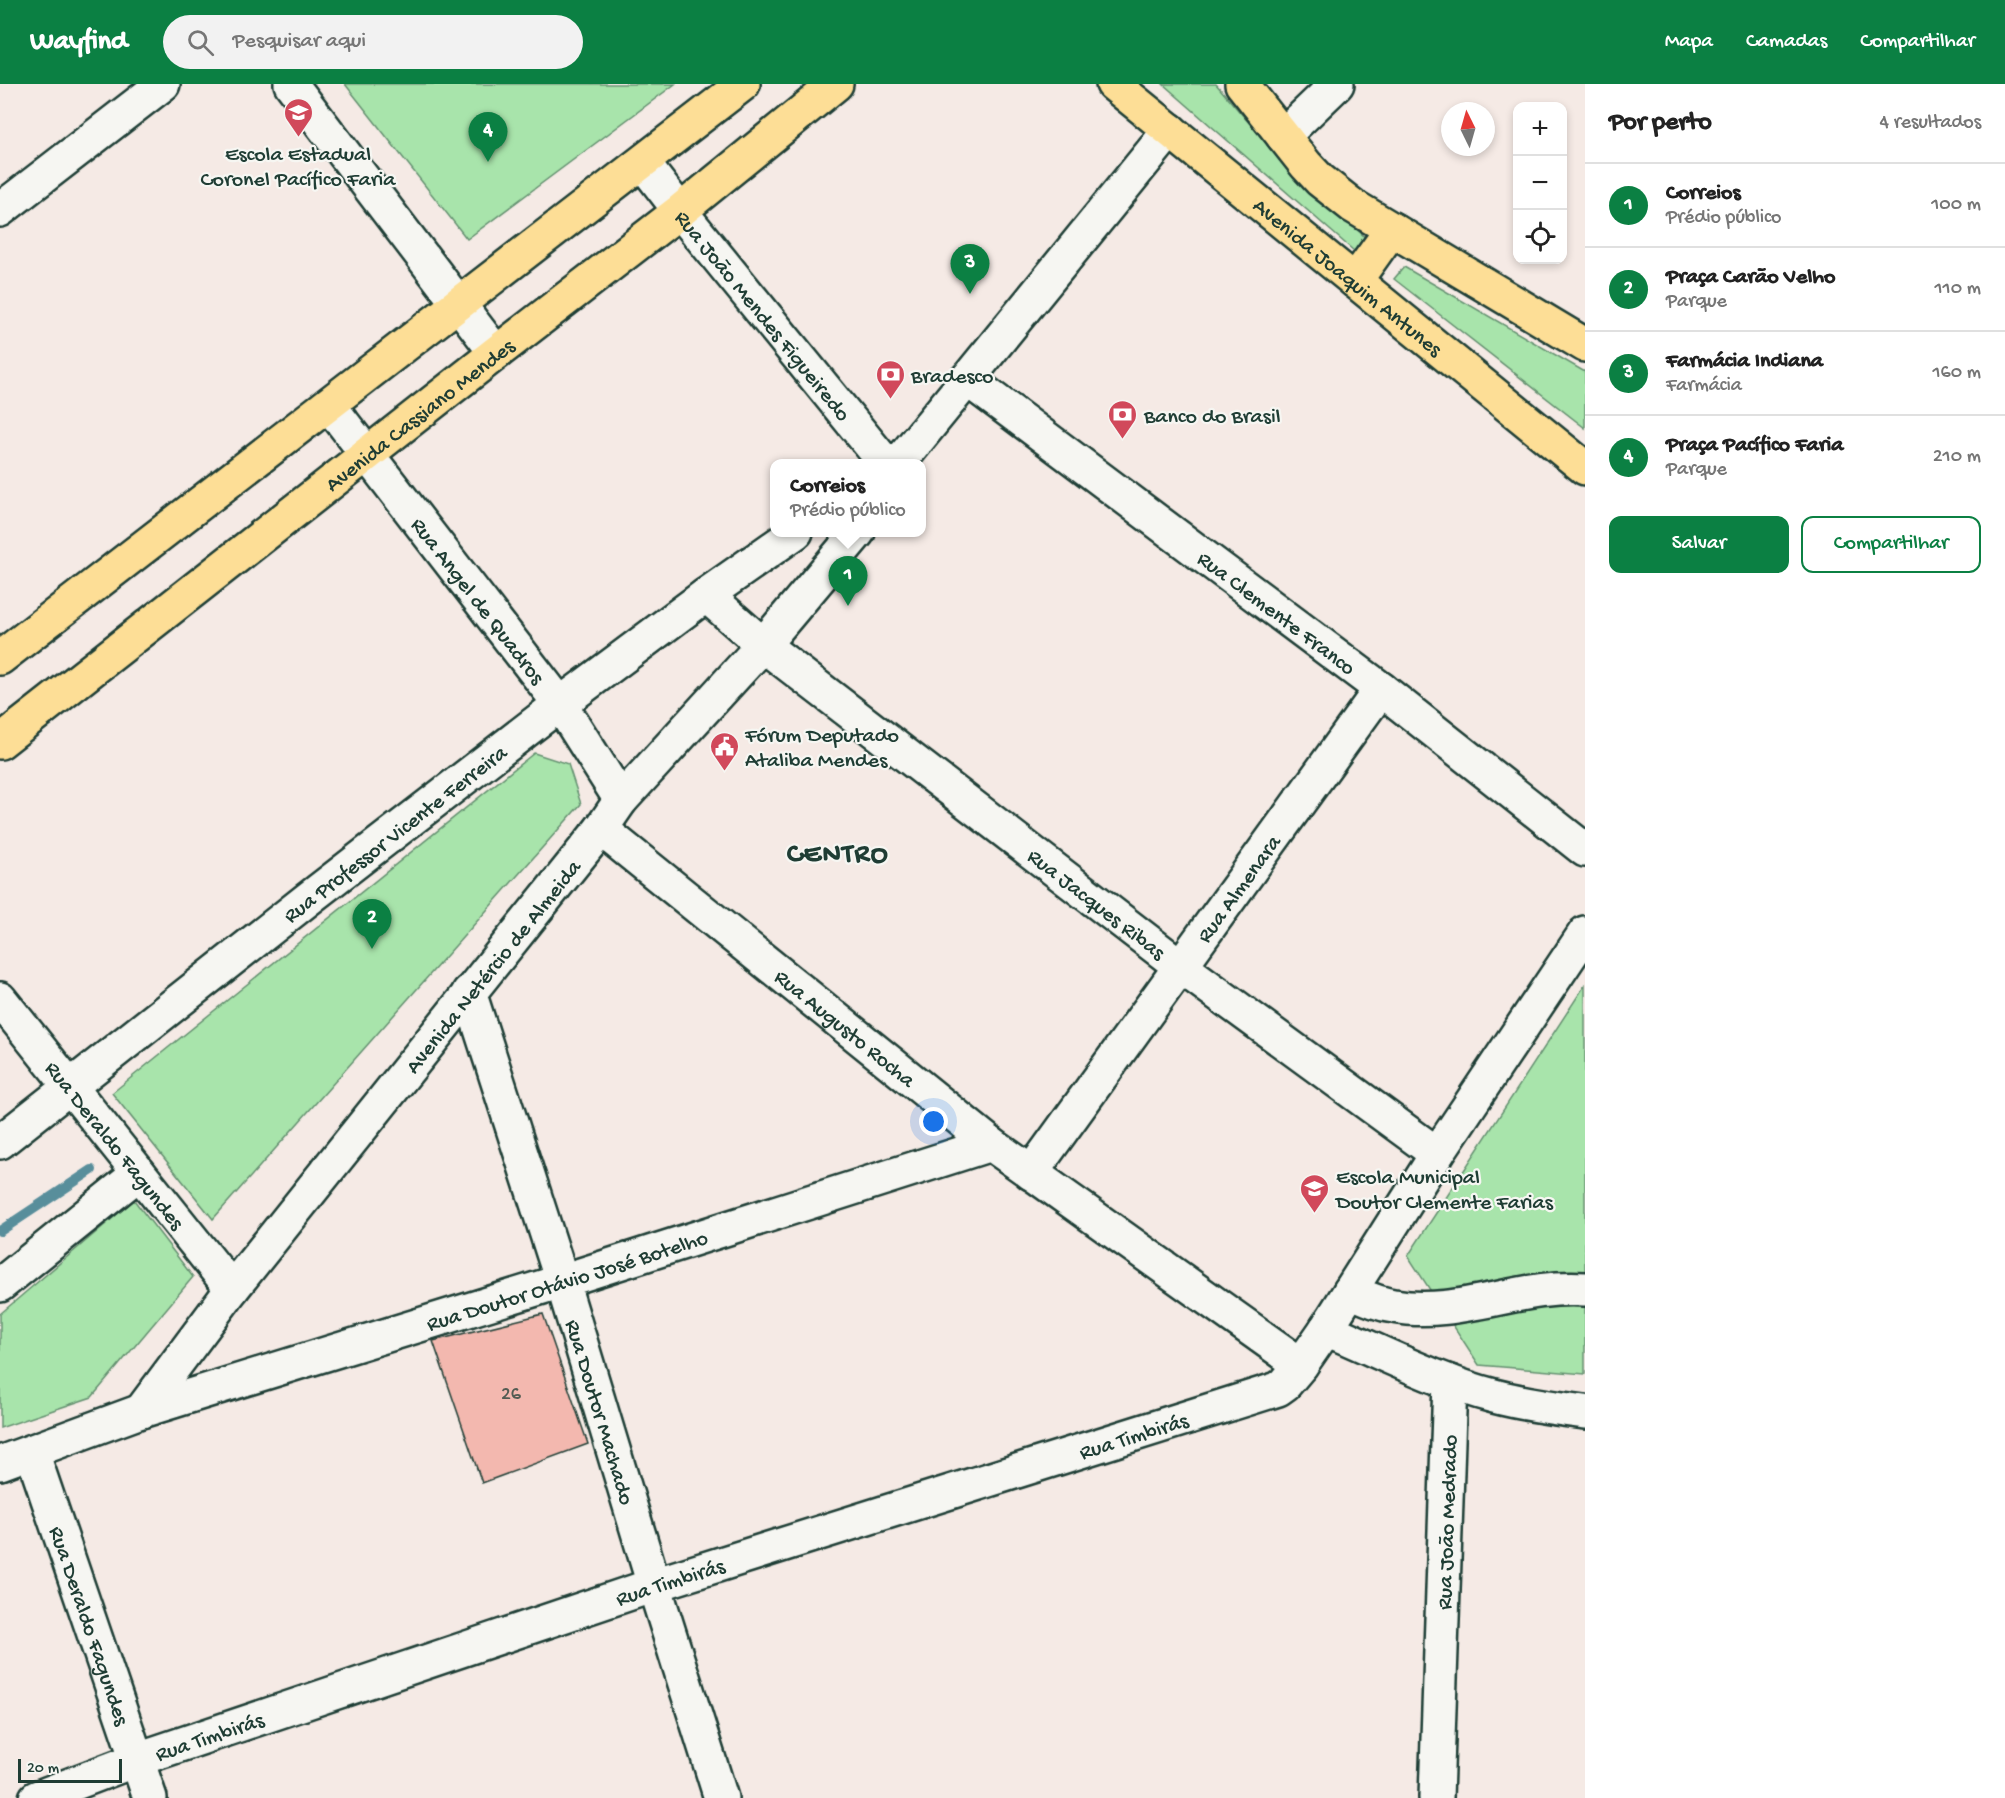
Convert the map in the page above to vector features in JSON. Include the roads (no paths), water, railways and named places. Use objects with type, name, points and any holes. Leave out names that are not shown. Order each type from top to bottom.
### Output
[{"type":"main road","points":[[0,658],[743,84]]},
{"type":"main road","name":"Avenida Cassiano Mendes","points":[[0,742],[366,454],[680,212],[836,84]]},
{"type":"main road","name":"Avenida Joaquim Antunes","points":[[1113,84],[1585,468]]},
{"type":"main road","points":[[1242,84],[1320,180],[1353,206],[1585,345]]},
{"type":"main road","points":[[1355,281],[1392,229]]},
{"type":"street","points":[[0,210],[163,84]]},
{"type":"street","points":[[291,84],[496,353]]},
{"type":"street","points":[[1283,136],[1337,84]]},
{"type":"street","points":[[902,459],[1170,130]]},
{"type":"street","name":"Rua João Mendes Figueiredo","points":[[643,163],[680,212],[882,459]]},
{"type":"street","name":"Rua Clemente Franco","points":[[967,379],[1382,689],[1585,850]]},
{"type":"street","name":"Rua Angel de Quadros","points":[[329,405],[560,704],[621,800]]},
{"type":"street","name":"Rua Professor Vicente Ferreira","points":[[0,1142],[560,704],[705,595],[789,537]]},
{"type":"street","name":"Avenida Netércio de Almeida","points":[[141,1411],[232,1289],[601,829],[621,800],[763,645],[854,537]]},
{"type":"street","name":"Rua Jacques Ribas","points":[[705,595],[763,645],[1180,966],[1437,1154]]},
{"type":"street","name":"Rua Almenara","points":[[1031,1173],[1382,689]]},
{"type":"street","name":"Rua Augusto Rocha","points":[[601,829],[991,1144],[1301,1365]]},
{"type":"street","name":"Rua Timbirás","points":[[36,1798],[138,1759],[654,1585],[1269,1393],[1286,1384],[1326,1329],[1437,1154],[1585,933]]},
{"type":"street","name":"Rua Doutor Machado","points":[[469,992],[562,1281],[721,1798]]},
{"type":"street","name":"Rua Deraldo Fagundes","points":[[0,999],[232,1289]]},
{"type":"street","name":"Rua Doutor Otávio José Botelho","points":[[0,1463],[141,1411],[562,1281],[991,1144]]},
{"type":"street","points":[[0,1285],[139,1173]]},
{"type":"street","points":[[1350,1291],[1373,1301],[1417,1308],[1468,1304],[1537,1290],[1585,1289]]},
{"type":"street","points":[[1326,1329],[1450,1382],[1493,1396],[1585,1412]]},
{"type":"street","name":"Rua João Medrado","points":[[1436,1798],[1450,1382]]},
{"type":"street","name":"Rua Deraldo Fagundes","points":[[32,1452],[150,1798]]},
{"type":"waterway","points":[[0,1231],[92,1170]]},
{"type":"place","name":"Escola Estadual Coronel Pacífico Faria","points":[[298,138]]},
{"type":"place","name":"Praça Pacífico Faria","points":[[488,162]]},
{"type":"place","name":"Farmácia Indiana","points":[[970,294]]},
{"type":"place","name":"Bradesco","points":[[890,400]]},
{"type":"place","name":"Banco do Brasil","points":[[1123,440]]},
{"type":"place","name":"Correios","points":[[848,606]]},
{"type":"place","name":"Fórum Deputado Ataliba Mendes","points":[[724,772]]},
{"type":"place","name":"Praça Carão Velho","points":[[372,949]]},
{"type":"place","name":"Escola Municipal Doutor Clemente Farias","points":[[1315,1214]]},
{"type":"district","name":"CENTRO","points":[[838,851]]}]
